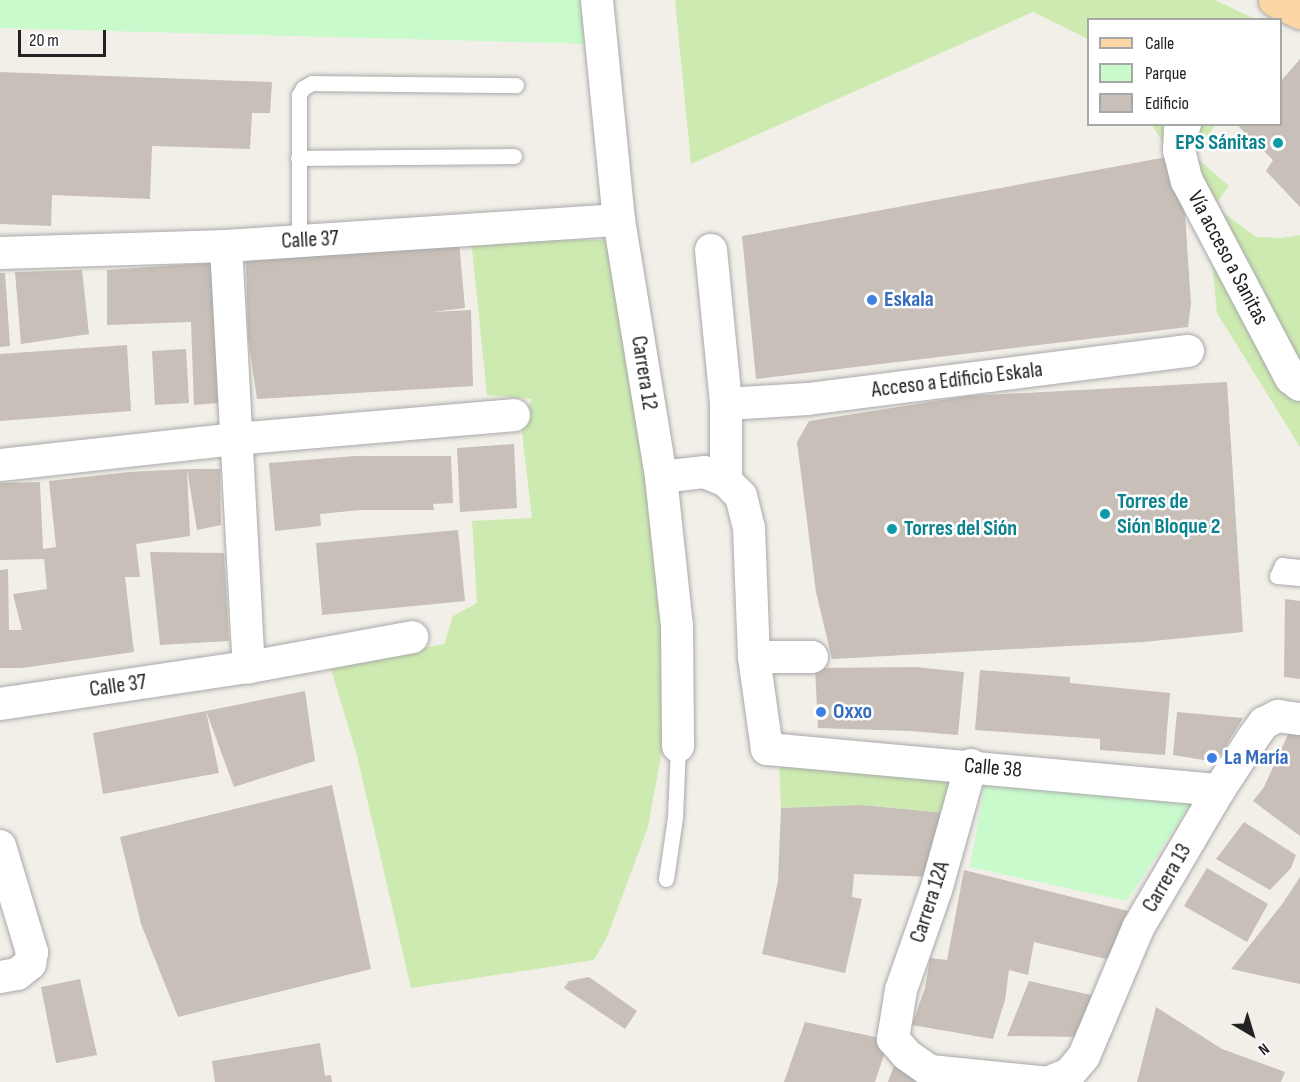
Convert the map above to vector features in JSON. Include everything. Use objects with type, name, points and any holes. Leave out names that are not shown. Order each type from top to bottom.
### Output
[{"type":"street","name":"Carrera 12","points":[[597,0],[619,220],[666,477],[677,626],[678,746]]},
{"type":"street","name":"Vía acceso a Sanitas","points":[[1183,126],[1180,130],[1179,150],[1187,181],[1291,378],[1300,385]]},
{"type":"street","name":"Calle 37","points":[[0,253],[226,246],[619,220]]},
{"type":"street","points":[[226,246],[249,667]]},
{"type":"street","points":[[711,250],[726,404],[715,476]]},
{"type":"street","name":"Acceso a Edificio Eskala","points":[[726,404],[808,399],[1188,351]]},
{"type":"street","points":[[0,465],[235,439],[514,415]]},
{"type":"street","points":[[666,477],[715,476],[741,496],[749,528],[754,657],[812,657]]},
{"type":"street","name":"Calle 37","points":[[0,704],[249,667],[412,637]]},
{"type":"street","name":"Calle 38","points":[[754,657],[767,749],[971,765],[1218,790]]},
{"type":"street","name":"Carrera 13","points":[[1053,1079],[1084,1056],[1138,928],[1218,790],[1264,723],[1278,716],[1300,719]]},
{"type":"street","name":"Carrera 12A","points":[[971,765],[936,890],[901,990],[893,1039],[907,1055],[930,1071],[1053,1079]]},
{"type":"street","points":[[0,846],[32,952],[30,964],[17,974],[0,977]]},
{"type":"lane","points":[[299,241],[299,95],[303,88],[312,83],[516,85]]},
{"type":"lane","points":[[298,158],[514,156]]},
{"type":"lane","points":[[1300,567],[1282,565],[1277,576],[1300,578]]},
{"type":"lane","points":[[666,879],[675,817],[678,746]]},
{"type":"green space","points":[[0,0],[586,0],[591,44],[0,28]]},
{"type":"green space","points":[[675,0],[1215,0],[1253,18],[1087,18],[1087,39],[1033,12],[691,164]]},
{"type":"green space","points":[[1153,126],[1215,126],[1192,154],[1229,186],[1214,206],[1256,237],[1282,238],[1300,235],[1300,447],[1217,313],[1204,184],[1172,156]]},
{"type":"green space","points":[[471,239],[618,240],[675,679],[648,827],[607,937],[594,960],[411,988],[357,756],[330,666],[444,644],[453,616],[477,603],[472,521],[532,518],[521,425],[532,399],[487,395]]},
{"type":"green space","points":[[779,760],[950,777],[946,813],[861,805],[781,808]]},
{"type":"green space","points":[[987,773],[1194,798],[1127,901],[970,867]]},
{"type":"building","name":"EPS Sánitas","points":[[1300,59],[1300,207],[1266,171],[1273,160],[1239,127],[1282,126],[1282,80]]},
{"type":"building","points":[[0,72],[272,82],[270,113],[252,113],[250,149],[152,146],[150,199],[52,195],[51,226],[0,224]]},
{"type":"building","points":[[1172,156],[1185,214],[1191,304],[1188,327],[756,379],[742,236]]},
{"type":"building","points":[[459,242],[465,308],[431,312],[471,310],[473,386],[257,399],[248,337],[246,258]]},
{"type":"building","points":[[222,262],[229,402],[194,405],[191,322],[107,325],[107,270]]},
{"type":"building","points":[[82,270],[89,334],[21,344],[15,272]]},
{"type":"building","points":[[0,273],[5,273],[10,346],[0,347]]},
{"type":"building","points":[[127,345],[131,411],[0,421],[0,354]]},
{"type":"building","points":[[186,349],[189,403],[155,405],[152,351]]},
{"type":"building","name":"Torres de Sión Bloque 2","points":[[1227,382],[1243,632],[1143,642],[832,659],[816,592],[797,442],[809,421],[968,396]]},
{"type":"building","points":[[514,444],[517,508],[460,512],[457,448]]},
{"type":"building","points":[[355,456],[451,456],[453,503],[433,504],[434,510],[360,510],[320,514],[321,526],[275,531],[269,463]]},
{"type":"building","points":[[187,469],[220,469],[221,525],[197,530]]},
{"type":"building","points":[[187,469],[190,536],[136,544],[140,577],[125,577],[134,652],[22,668],[0,668],[0,570],[8,569],[9,630],[22,630],[13,594],[47,589],[44,559],[0,560],[0,483],[40,482],[43,549],[56,547],[49,481],[129,472]]},
{"type":"building","points":[[458,530],[465,601],[322,615],[316,543]]},
{"type":"building","points":[[150,552],[224,553],[229,641],[160,645]]},
{"type":"building","points":[[1285,599],[1300,601],[1300,679],[1284,677]]},
{"type":"building","points":[[916,667],[964,672],[958,735],[818,728],[815,668]]},
{"type":"building","points":[[980,670],[1070,677],[1070,683],[1170,693],[1165,755],[1100,750],[1100,739],[975,730]]},
{"type":"building","points":[[305,691],[315,761],[234,787],[206,711]]},
{"type":"building","points":[[206,711],[219,773],[103,794],[93,733]]},
{"type":"building","points":[[1177,712],[1243,718],[1216,762],[1173,755]]},
{"type":"building","points":[[1290,730],[1300,732],[1300,836],[1253,801],[1264,787]]},
{"type":"building","points":[[332,785],[371,969],[178,1017],[141,924],[120,837]]},
{"type":"building","points":[[861,805],[946,813],[933,877],[854,874],[852,897],[862,899],[845,973],[762,954],[778,881],[781,808]]},
{"type":"building","points":[[1244,822],[1296,855],[1291,868],[1270,890],[1216,859]]},
{"type":"building","points":[[1207,868],[1268,904],[1247,942],[1184,906]]},
{"type":"building","points":[[964,870],[1128,911],[1111,955],[1119,962],[1034,942],[1028,975],[1009,970],[1005,1000],[993,1039],[912,1025],[925,988],[930,958],[947,960]]},
{"type":"building","points":[[1300,877],[1300,984],[1231,969],[1283,903]]},
{"type":"building","points":[[589,977],[637,1011],[625,1029],[564,988],[569,981]]},
{"type":"building","points":[[80,979],[97,1055],[56,1063],[41,987]]},
{"type":"building","points":[[1029,981],[1095,996],[1082,1037],[1007,1036]]},
{"type":"building","points":[[1156,1007],[1222,1049],[1285,1072],[1281,1082],[1137,1082]]},
{"type":"building","points":[[805,1022],[889,1040],[875,1082],[784,1082]]},
{"type":"building","points":[[320,1043],[325,1076],[331,1075],[332,1082],[215,1082],[212,1061]]},
{"type":"building","points":[[898,1054],[932,1082],[888,1082]]},
{"type":"place","name":"EPS Sánitas","points":[[1278,143]]},
{"type":"place","name":"Eskala","points":[[872,300]]},
{"type":"place","name":"Torres de Sión Bloque 2","points":[[1105,514]]},
{"type":"place","name":"Torres del Sión","points":[[892,529]]},
{"type":"place","name":"Oxxo","points":[[821,712]]},
{"type":"place","name":"La María","points":[[1212,758]]}]
